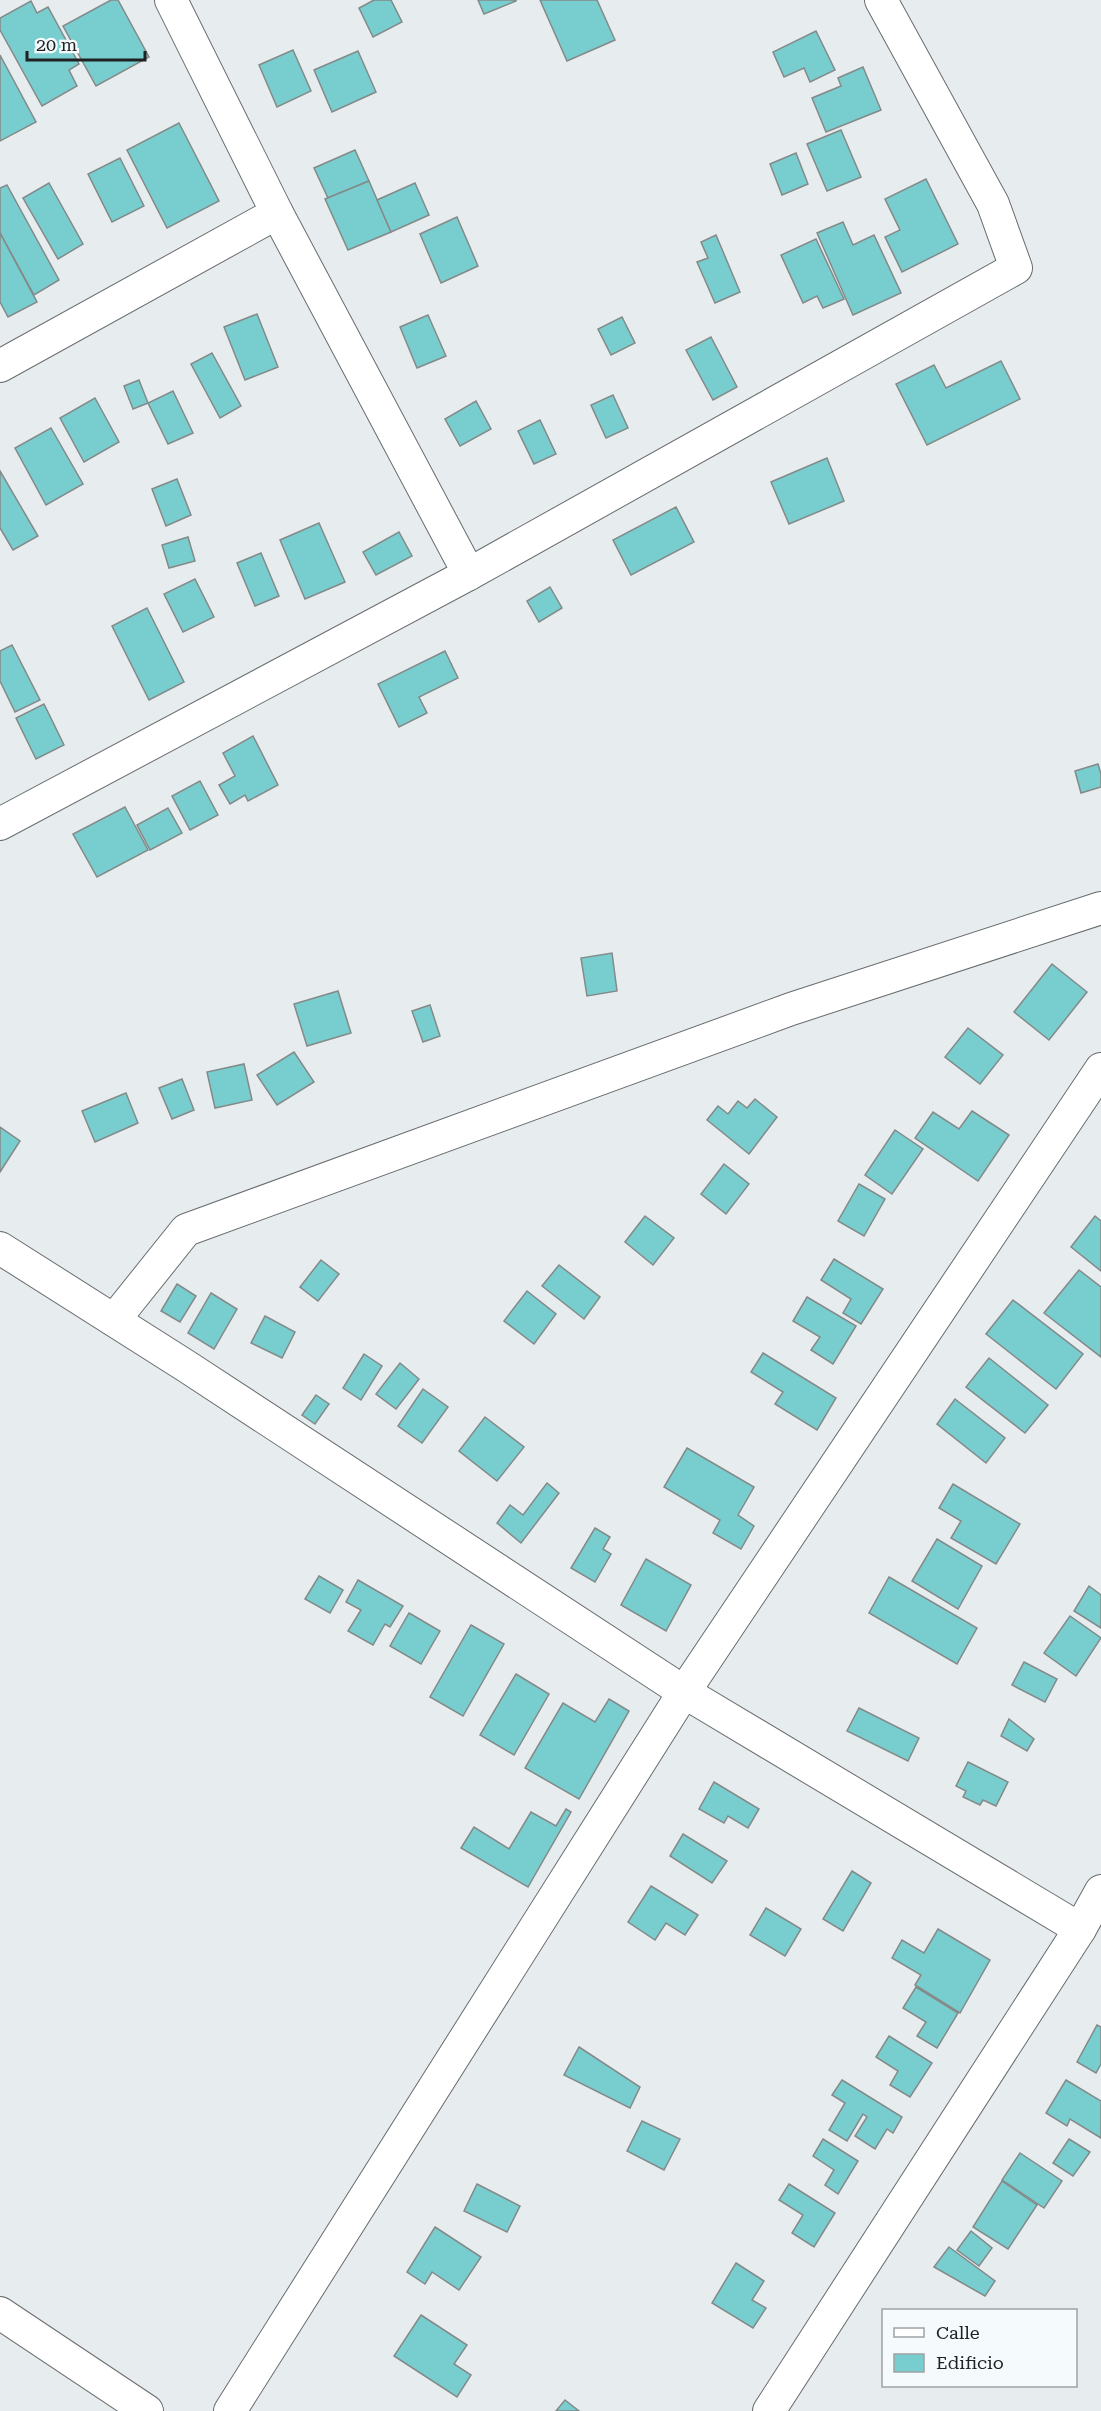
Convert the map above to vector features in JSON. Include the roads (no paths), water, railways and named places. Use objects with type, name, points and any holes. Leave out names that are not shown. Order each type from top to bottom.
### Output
[{"type":"street","points":[[0,824],[469,574],[1016,268],[993,204],[881,0]]},
{"type":"street","points":[[179,2],[277,213],[469,574]]},
{"type":"street","points":[[0,366],[277,213]]},
{"type":"street","points":[[114,1320],[186,1230],[791,1009],[1101,908]]},
{"type":"street","points":[[230,2411],[684,1692],[1101,1069]]},
{"type":"street","points":[[0,1248],[684,1692],[1080,1929]]},
{"type":"street","points":[[769,2411],[1080,1929],[1101,1891]]},
{"type":"street","points":[[0,2313],[147,2411]]}]
